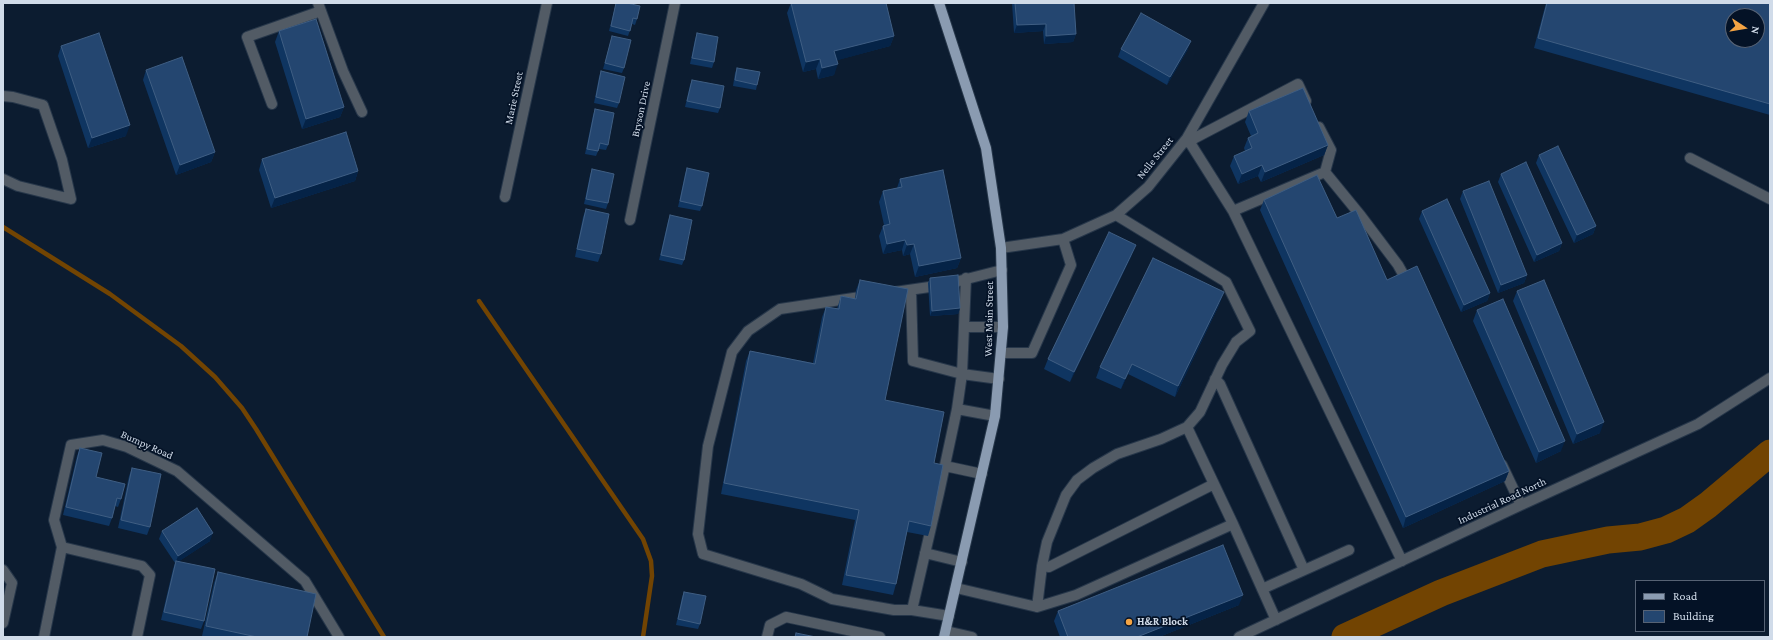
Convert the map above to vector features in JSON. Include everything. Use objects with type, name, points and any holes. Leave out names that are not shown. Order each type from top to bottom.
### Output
[{"type":"main road","name":"West Main Street","points":[[940,3],[986,148],[1001,248],[1003,327],[995,416],[945,634]]},
{"type":"street","name":"Marie Street","points":[[505,197],[547,3]]},
{"type":"street","name":"Bryson Drive","points":[[630,220],[675,3]]},
{"type":"street","name":"Nelle Street","points":[[1001,248],[1063,239],[1116,215],[1148,187],[1188,140],[1264,3]]},
{"type":"street","points":[[272,104],[247,38],[320,7],[343,71],[362,112]]},
{"type":"street","points":[[1325,172],[1331,150],[1298,84],[1195,138],[1188,140],[1233,211],[1402,561]]},
{"type":"street","points":[[3,96],[13,97],[43,105],[62,160],[72,199],[18,186],[3,179]]},
{"type":"street","points":[[1690,158],[1770,199]]},
{"type":"street","points":[[1233,211],[1325,172]]},
{"type":"street","points":[[1325,172],[1398,265],[1413,291]]},
{"type":"street","points":[[1037,607],[1042,566],[1048,542],[1057,514],[1066,495],[1077,480],[1093,468],[1117,454],[1161,440],[1187,427],[1200,412],[1215,379],[1236,342],[1250,330],[1226,282],[1116,215]]},
{"type":"street","points":[[1001,353],[1032,353],[1071,265],[1063,239]]},
{"type":"street","points":[[949,616],[912,610],[894,610],[832,599],[801,584],[703,554],[698,534],[708,446],[732,352],[748,331],[780,309],[943,285],[1002,270]]},
{"type":"street","points":[[912,610],[957,409],[962,374],[966,278]]},
{"type":"street","points":[[911,290],[913,361],[962,374],[999,379]]},
{"type":"street","points":[[964,327],[1003,327]]},
{"type":"street","name":"Industrial Road North","points":[[1239,637],[1698,424],[1770,378]]},
{"type":"street","points":[[1215,379],[1220,384],[1304,570]]},
{"type":"street","points":[[957,409],[995,416]]},
{"type":"street","points":[[1187,427],[1276,620]]},
{"type":"street","name":"Bumpy Road","points":[[44,637],[62,547],[54,520],[71,445],[103,440],[127,447],[177,471],[304,581],[339,637]]},
{"type":"street","points":[[1497,456],[1521,505]]},
{"type":"street","points":[[945,466],[982,474]]},
{"type":"street","points":[[1042,566],[1049,567],[1214,484]]},
{"type":"street","points":[[956,588],[1037,607],[1076,595],[1233,524]]},
{"type":"street","points":[[62,547],[142,566],[150,575],[137,637]]},
{"type":"street","points":[[1262,589],[1349,550]]},
{"type":"street","points":[[925,553],[962,562]]},
{"type":"street","points":[[3,570],[12,583],[3,623]]},
{"type":"street","points":[[767,637],[770,625],[786,617],[880,637]]},
{"type":"street","points":[[945,634],[972,637]]},
{"type":"building","points":[[616,3],[627,3],[640,6],[637,19],[633,18],[630,31],[611,26]]},
{"type":"building","points":[[791,3],[886,3],[894,36],[834,51],[838,64],[822,68],[820,59],[806,62]]},
{"type":"building","points":[[1015,3],[1074,3],[1076,34],[1046,36],[1046,24],[1017,25]]},
{"type":"building","points":[[1547,3],[1770,3],[1770,104],[1538,38]]},
{"type":"building","points":[[1141,13],[1191,41],[1170,77],[1121,49]]},
{"type":"building","points":[[316,19],[344,107],[306,119],[279,31]]},
{"type":"building","points":[[99,33],[130,125],[92,138],[61,46]]},
{"type":"building","points":[[697,33],[718,37],[714,62],[692,58]]},
{"type":"building","points":[[612,36],[631,40],[624,68],[605,63]]},
{"type":"building","points":[[182,57],[215,152],[180,165],[146,70]]},
{"type":"building","points":[[737,68],[760,72],[757,85],[735,80]]},
{"type":"building","points":[[601,71],[625,77],[619,103],[596,97]]},
{"type":"building","points":[[692,80],[724,86],[720,108],[687,101]]},
{"type":"building","points":[[1303,88],[1328,145],[1265,172],[1262,165],[1242,174],[1234,156],[1252,148],[1248,138],[1258,133],[1249,111]]},
{"type":"building","points":[[595,109],[614,113],[608,145],[600,143],[598,151],[587,149]]},
{"type":"building","points":[[346,132],[358,171],[275,198],[262,159]]},
{"type":"building","points":[[1558,146],[1596,226],[1577,235],[1539,155]]},
{"type":"building","points":[[1526,162],[1562,243],[1537,255],[1501,174]]},
{"type":"building","points":[[687,168],[709,173],[702,206],[680,201]]},
{"type":"building","points":[[592,169],[614,174],[608,203],[586,199]]},
{"type":"building","points":[[943,170],[961,258],[919,266],[914,244],[907,245],[905,240],[887,244],[883,226],[890,224],[883,191],[902,187],[900,179]]},
{"type":"building","points":[[1317,175],[1337,218],[1356,210],[1387,280],[1417,266],[1509,471],[1406,517],[1264,200]]},
{"type":"building","points":[[1489,181],[1527,275],[1501,285],[1463,191]]},
{"type":"building","points":[[1447,199],[1490,293],[1464,305],[1422,211]]},
{"type":"building","points":[[586,209],[609,214],[601,254],[577,249]]},
{"type":"building","points":[[670,215],[692,220],[684,260],[661,255]]},
{"type":"building","points":[[1109,232],[1136,245],[1074,372],[1048,359]]},
{"type":"building","points":[[1153,258],[1224,292],[1178,386],[1132,364],[1125,379],[1100,367]]},
{"type":"building","points":[[958,275],[960,308],[932,311],[930,278]]},
{"type":"building","points":[[860,280],[908,289],[885,400],[944,412],[934,463],[943,465],[931,526],[909,521],[896,584],[846,575],[859,510],[724,483],[750,351],[815,364],[826,307],[839,309],[841,296],[856,299]]},
{"type":"building","points":[[1544,280],[1604,422],[1577,434],[1517,291]]},
{"type":"building","points":[[1503,299],[1565,441],[1539,452],[1477,310]]},
{"type":"building","points":[[80,448],[102,453],[96,477],[125,484],[121,499],[117,498],[112,518],[66,507]]},
{"type":"building","points":[[132,468],[161,474],[150,527],[121,520]]},
{"type":"building","points":[[197,508],[213,533],[178,556],[162,531]]},
{"type":"building","points":[[1223,545],[1243,595],[1137,637],[1068,637],[1058,611]]},
{"type":"building","points":[[176,561],[215,569],[204,621],[164,612]]},
{"type":"building","points":[[218,572],[316,594],[307,637],[257,637],[206,626]]},
{"type":"building","points":[[684,592],[706,596],[700,624],[678,619]]},
{"type":"building","points":[[796,633],[816,637],[795,637]]},
{"type":"waterway","points":[[3,227],[110,294],[181,346],[215,377],[242,408],[256,429],[384,637]]},
{"type":"waterway","points":[[479,301],[643,539],[651,561],[652,576],[643,637]]},
{"type":"waterway","points":[[1345,637],[1441,593],[1542,554],[1608,540],[1640,537],[1666,530],[1687,520],[1708,505],[1770,453]]},
{"type":"place","name":"H&R Block","points":[[1129,622]]}]
